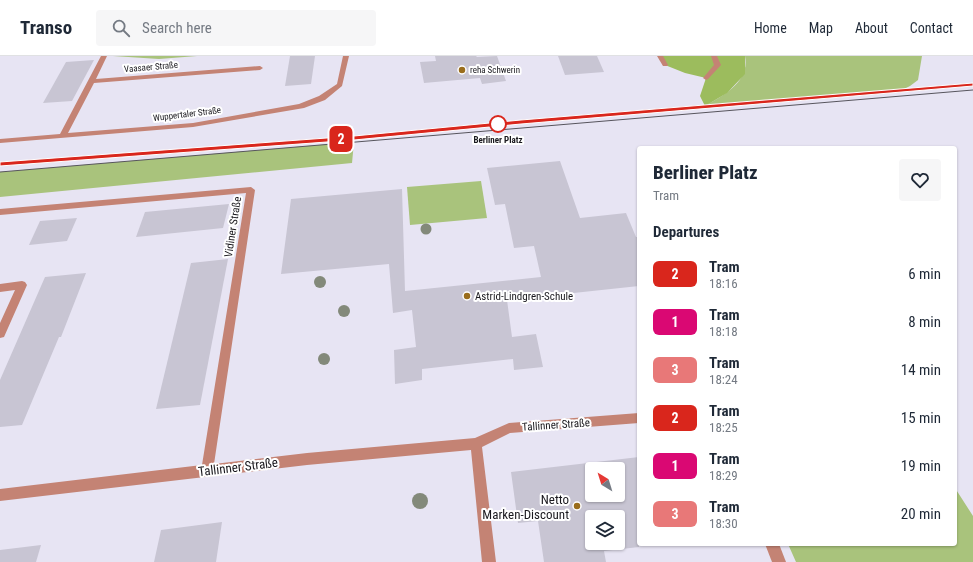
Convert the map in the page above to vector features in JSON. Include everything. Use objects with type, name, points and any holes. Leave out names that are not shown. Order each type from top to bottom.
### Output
[{"type":"street","points":[[63,135],[104,56]]},
{"type":"street","name":"Wuppertaler Straße","points":[[0,141],[193,125],[301,106],[322,98],[340,85],[346,56]]},
{"type":"street","points":[[660,56],[665,65]]},
{"type":"street","points":[[706,78],[718,65],[714,56]]},
{"type":"street","name":"Vaasaer Straße","points":[[91,81],[260,68]]},
{"type":"street","name":"Vidiner Straße","points":[[0,212],[251,190],[207,470]]},
{"type":"street","points":[[0,288],[22,285],[0,334]]},
{"type":"street","name":"Tallinner Straße","points":[[0,495],[307,458],[476,444],[509,428],[637,418]]},
{"type":"street","points":[[476,444],[489,562]]},
{"type":"street","points":[[773,546],[779,562]]},
{"type":"green space","points":[[113,56],[197,56],[159,59]]},
{"type":"green space","points":[[660,56],[745,56],[745,74],[727,93],[705,106],[700,96],[706,78],[685,73],[665,65]]},
{"type":"green space","points":[[745,56],[922,56],[918,80],[900,91],[705,106],[734,87],[740,80],[744,73]]},
{"type":"green space","points":[[354,142],[352,163],[0,197],[0,172]]},
{"type":"green space","points":[[481,181],[487,218],[410,225],[407,187]]},
{"type":"green space","points":[[957,491],[973,516],[973,562],[796,562],[789,546],[957,546]]},
{"type":"building","points":[[290,56],[315,56],[311,84],[285,86]]},
{"type":"building","name":"reha Schwerin","points":[[435,56],[497,56],[506,81],[482,84],[480,78],[424,83],[420,62],[436,61]]},
{"type":"building","points":[[558,56],[597,56],[604,72],[565,75]]},
{"type":"building","points":[[94,60],[72,101],[43,103],[66,62]]},
{"type":"building","points":[[560,161],[580,218],[626,213],[637,237],[637,286],[507,300],[512,337],[536,334],[543,367],[514,370],[513,359],[422,369],[422,380],[395,384],[394,350],[416,347],[412,310],[393,313],[389,264],[281,274],[291,199],[402,189],[405,291],[541,277],[534,246],[514,248],[505,204],[495,205],[487,168]]},
{"type":"building","points":[[229,204],[223,228],[136,237],[145,212]]},
{"type":"building","points":[[77,218],[67,241],[29,245],[40,221]]},
{"type":"building","points":[[228,259],[200,405],[156,409],[191,263]]},
{"type":"building","points":[[86,273],[61,337],[59,337],[22,425],[0,427],[0,380],[45,277]]},
{"type":"building","name":"Netto Marken-Discount","points":[[637,457],[637,546],[639,547],[625,549],[625,510],[585,510],[585,550],[613,550],[604,551],[606,562],[544,562],[538,521],[518,523],[511,472],[585,463],[585,502],[625,502],[625,462],[596,462]]},
{"type":"building","points":[[222,522],[216,562],[154,562],[161,530]]},
{"type":"building","points":[[41,545],[36,562],[0,562],[0,550]]},
{"type":"tram line","name":"2","points":[[0,164],[354,138],[705,106],[973,85]]},
{"type":"tram line","points":[[0,172],[973,90]]},
{"type":"tram line","points":[[674,109],[801,99]]},
{"type":"tram line","points":[[0,164],[211,148]]},
{"type":"place","name":"reha Schwerin","points":[[462,70]]},
{"type":"place","name":"Berliner Platz","points":[[498,124]]},
{"type":"place","name":"Astrid-Lindgren-Schule","points":[[467,296]]},
{"type":"place","name":"Netto Marken-Discount","points":[[577,506]]}]
